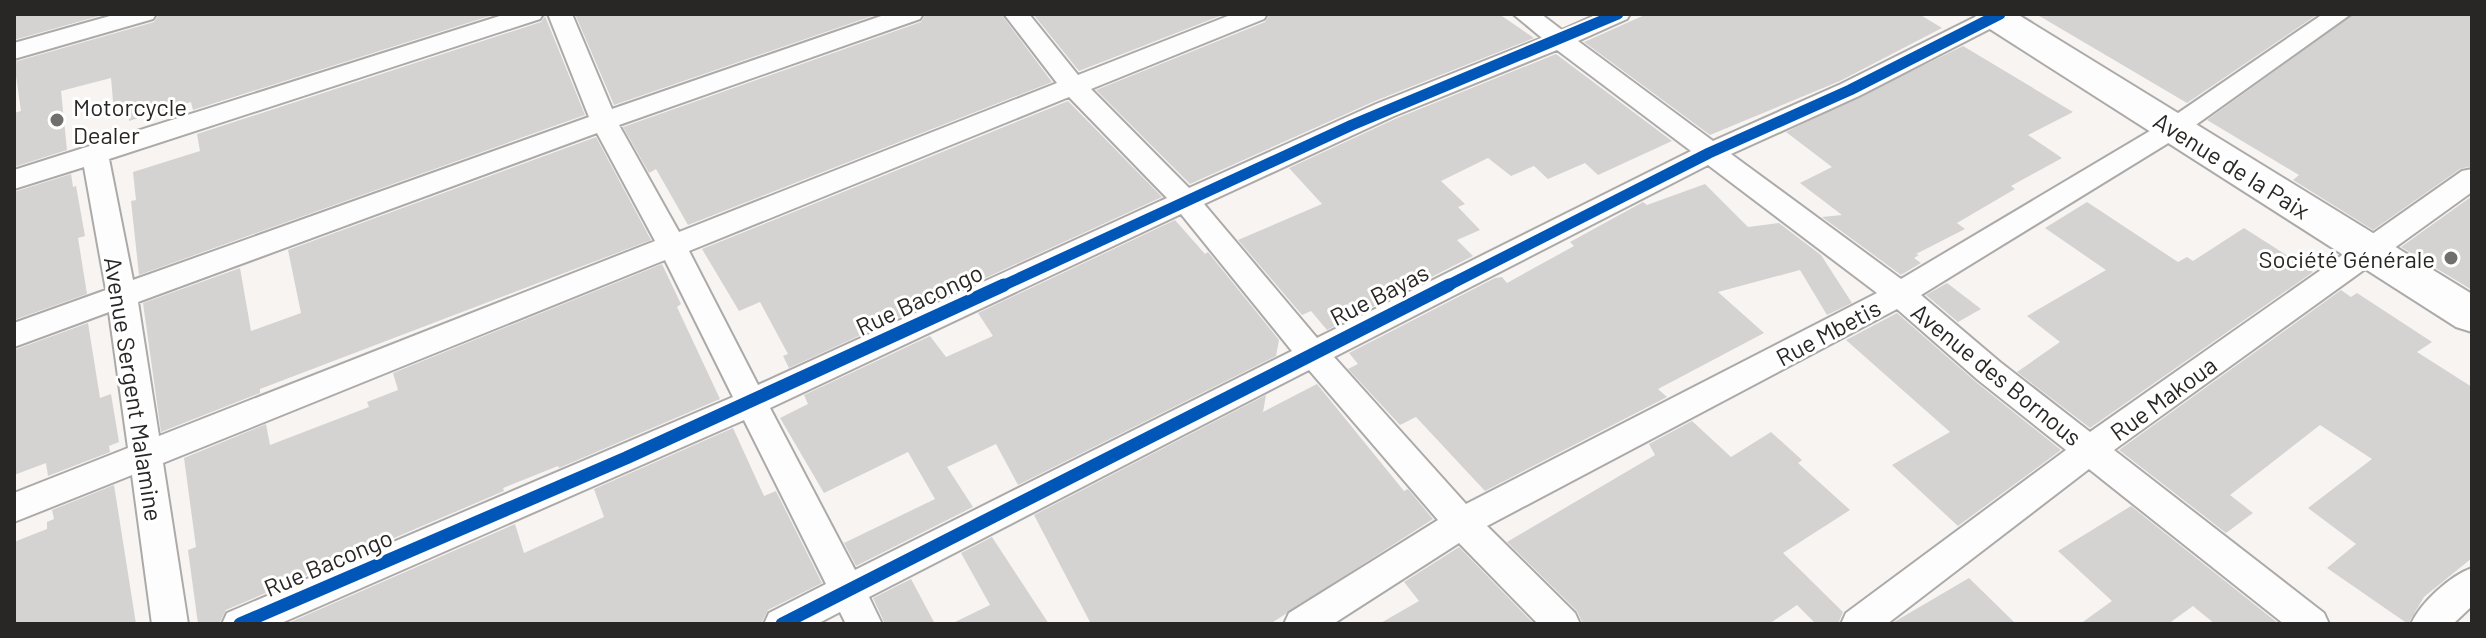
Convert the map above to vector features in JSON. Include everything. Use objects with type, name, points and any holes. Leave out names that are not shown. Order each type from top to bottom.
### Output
[{"type":"main road","name":"Avenue de la Paix","points":[[1996,15],[2472,315]]},
{"type":"street","points":[[14,51],[144,14]]},
{"type":"street","points":[[14,180],[531,14]]},
{"type":"street","points":[[560,14],[604,121],[673,248],[864,624]]},
{"type":"street","points":[[14,335],[604,121],[911,14]]},
{"type":"street","points":[[1016,14],[1072,85],[1187,202],[1312,353],[1462,523],[1562,624]]},
{"type":"street","points":[[14,508],[1255,14]]},
{"type":"street","name":"Avenue des Bornous","points":[[1525,14],[1900,294],[1989,371],[2311,624]]},
{"type":"street","name":"Rue Bacongo","points":[[240,624],[752,402],[951,307],[1356,123],[1560,41],[1618,14]]},
{"type":"street","name":"Rue Mbetis","points":[[1302,624],[1462,523],[1900,294],[2174,128],[2339,14]]},
{"type":"street","name":"Rue Bayas","points":[[782,624],[1709,153],[1850,90],[1996,15]]},
{"type":"street","name":"Avenue Sergent Malamine","points":[[95,155],[122,297],[170,624]]},
{"type":"street","name":"Rue Makoua","points":[[1859,624],[2090,450],[2472,178]]},
{"type":"street","points":[[2429,624],[2472,583]]},
{"type":"building","points":[[14,14],[106,14],[14,40]]},
{"type":"building","points":[[159,14],[496,14],[193,110],[191,102],[129,121],[128,108],[114,112],[111,78],[61,91],[67,150],[14,167],[14,113],[21,111],[14,62],[154,22]]},
{"type":"building","points":[[575,14],[878,14],[614,105]]},
{"type":"building","points":[[926,14],[1001,14],[1052,82],[688,225],[656,169],[649,173],[623,127],[921,22]]},
{"type":"building","points":[[1033,14],[1225,14],[1079,71]]},
{"type":"building","points":[[1270,14],[1499,14],[1534,38],[1375,101],[1190,184],[1096,90],[1265,22]]},
{"type":"building","points":[[1647,14],[1919,14],[1942,28],[1840,81],[1710,135],[1584,42]]},
{"type":"building","points":[[2036,14],[2318,14],[2187,103]]},
{"type":"building","points":[[2354,14],[2472,14],[2472,166],[2460,169],[2373,230],[2293,180],[2299,175],[2207,120]]},
{"type":"building","points":[[545,16],[585,115],[139,275],[131,201],[136,200],[133,172],[200,151],[197,134],[541,22]]},
{"type":"building","points":[[1963,46],[2073,112],[2028,135],[2062,158],[2011,186],[2015,189],[1957,223],[1965,229],[1916,254],[1919,255],[1914,258],[1921,263],[1901,275],[1822,217],[1842,215],[1800,183],[1832,167],[1786,132]]},
{"type":"building","points":[[1556,54],[1672,141],[1598,175],[1585,163],[1548,179],[1534,166],[1511,176],[1488,158],[1441,181],[1465,204],[1458,207],[1480,230],[1457,240],[1473,256],[1327,330],[1311,311],[1302,315],[1238,240],[1322,204],[1289,168],[1395,119]]},
{"type":"building","points":[[1068,101],[1162,197],[789,368],[783,356],[788,354],[760,302],[739,311],[702,249]]},
{"type":"building","points":[[596,137],[651,240],[260,389],[260,393],[161,432],[143,303],[240,268],[251,331],[301,313],[288,250]]},
{"type":"building","points":[[71,174],[85,236],[78,238],[87,294],[14,320],[14,192]]},
{"type":"building","points":[[1705,184],[1748,227],[1779,223],[1821,255],[1852,303],[1827,315],[1800,270],[1718,292],[1764,333],[1658,389],[1667,397],[1485,491],[1416,417],[1400,425],[1348,369],[1358,364],[1349,353],[1495,278],[1502,277],[1507,283],[1574,246],[1570,242],[1643,202],[1647,205]]},
{"type":"building","points":[[2472,196],[2472,290],[2401,247]]},
{"type":"building","points":[[2087,202],[2178,262],[2187,257],[2193,261],[2244,228],[2313,272],[2090,428],[2017,372],[2060,342],[2027,316],[2106,270],[2045,228]]},
{"type":"building","points":[[1175,220],[1205,254],[1208,252],[1279,340],[1276,356],[1018,485],[996,444],[947,467],[973,507],[856,566],[844,543],[935,499],[908,452],[824,493],[780,418],[808,404],[804,395],[930,336],[946,357],[993,336],[978,313]]},
{"type":"building","points":[[662,264],[681,304],[677,307],[720,399],[559,468],[503,488],[504,491],[226,610],[219,624],[198,624],[188,550],[196,547],[184,458],[266,424],[270,445],[369,407],[367,402],[398,390],[393,373]]},
{"type":"building","points":[[1947,283],[1981,309],[1958,322],[1926,295]]},
{"type":"building","points":[[2341,290],[2351,297],[2357,293],[2432,342],[2417,352],[2472,387],[2472,558],[2424,597],[2408,624],[2327,568],[2356,544],[2308,508],[2372,459],[2320,425],[2230,495],[2253,513],[2226,533],[2119,450]]},
{"type":"building","points":[[1897,313],[2061,450],[1958,526],[1892,465],[1950,432],[1846,340]]},
{"type":"building","points":[[88,323],[100,398],[111,394],[119,442],[109,446],[110,452],[48,476],[46,463],[14,475],[14,350]]},
{"type":"building","points":[[1317,384],[1404,491],[1408,489],[1433,519],[1270,624],[1091,624],[1034,515],[1266,395],[1263,412]]},
{"type":"building","points":[[1692,421],[1731,457],[1771,432],[1802,460],[1798,463],[1850,510],[1783,553],[1843,612],[1838,624],[1816,624],[1797,605],[1769,624],[1583,624],[1577,611],[1507,542],[1655,455],[1649,444]]},
{"type":"building","points":[[733,428],[764,496],[776,491],[822,583],[768,610],[761,624],[286,624],[515,524],[524,553],[604,517],[594,489]]},
{"type":"building","points":[[114,485],[136,624],[14,624],[14,542],[47,529],[47,522],[54,519],[52,510]]},
{"type":"building","points":[[2131,506],[2279,624],[2215,624],[2193,606],[2168,624],[2080,624],[2112,601],[2058,551]]},
{"type":"building","points":[[992,537],[1049,624],[951,624],[990,605],[961,553]]},
{"type":"building","points":[[1459,547],[1534,624],[1379,624],[1419,601],[1404,582]]},
{"type":"building","points":[[1969,578],[2016,624],[1892,624],[1894,622]]},
{"type":"building","points":[[911,579],[935,624],[885,624],[873,598]]},
{"type":"cycle path","points":[[240,624],[690,430],[1352,125],[1618,14]]},
{"type":"cycle path","points":[[782,624],[1709,153],[1850,90],[2000,14]]},
{"type":"place","name":"Motorcycle Dealer","points":[[57,120]]},
{"type":"place","name":"Société Générale","points":[[2451,258]]}]
